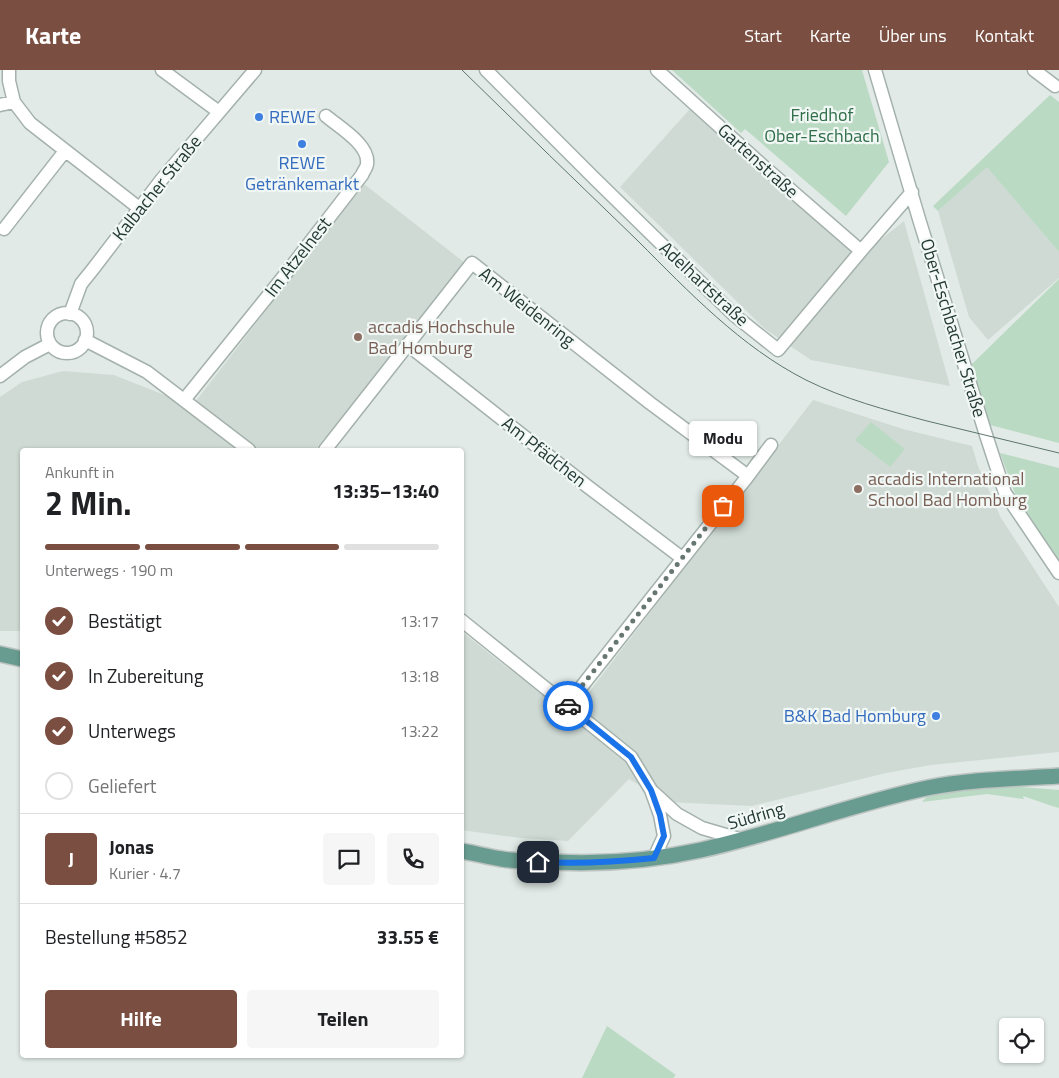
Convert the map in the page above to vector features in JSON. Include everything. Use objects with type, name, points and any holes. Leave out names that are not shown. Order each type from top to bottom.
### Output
[{"type":"main road","points":[[0,654],[20,659]]},
{"type":"main road","name":"Südring","points":[[464,852],[503,859],[556,863],[616,862],[654,858],[743,840],[842,810],[928,788],[959,782],[1059,776]]},
{"type":"main road","points":[[1033,778],[1059,781]]},
{"type":"street","points":[[9,70],[9,81],[14,102],[30,123],[139,208]]},
{"type":"street","points":[[162,70],[219,112]]},
{"type":"street","name":"Kalbacher Straße","points":[[70,314],[81,284],[162,179],[255,70]]},
{"type":"street","name":"Adelhartstraße","points":[[486,70],[734,315],[778,350],[912,192]]},
{"type":"street","name":"Gartenstraße","points":[[657,70],[861,251]]},
{"type":"street","name":"Ober-Eschbacher Straße","points":[[875,70],[919,219],[986,435],[1006,493],[1059,574]]},
{"type":"street","points":[[1034,70],[1055,86]]},
{"type":"street","points":[[0,106],[14,102]]},
{"type":"street","name":"Im Atzelnest","points":[[184,400],[284,276],[362,175],[367,165],[366,152],[363,148],[354,138],[326,116]]},
{"type":"street","points":[[4,229],[66,151]]},
{"type":"street","name":"Am Weidenring","points":[[327,448],[472,263],[635,392],[748,476]]},
{"type":"street","points":[[70,314],[77,316],[85,326],[85,340],[78,350],[66,353],[59,352],[54,349],[47,338],[48,326],[56,316],[70,314]]},
{"type":"street","points":[[85,340],[148,372],[246,448]]},
{"type":"street","points":[[0,376],[25,357],[50,344]]},
{"type":"street","name":"Am Pfädchen","points":[[408,345],[586,486],[682,558]]},
{"type":"street","points":[[567,705],[748,476],[770,445]]},
{"type":"street","points":[[464,622],[631,757],[651,790],[660,815],[664,836],[654,858]]},
{"type":"street","points":[[651,790],[677,814],[702,828],[743,840]]},
{"type":"shaded area","points":[[698,100],[864,253],[904,221],[950,386],[811,360],[765,329],[620,187]]},
{"type":"shaded area","points":[[987,166],[1059,252],[1059,278],[988,340],[969,317],[938,211]]},
{"type":"shaded area","points":[[364,184],[465,263],[317,448],[20,448],[20,631],[0,631],[0,397],[22,382],[63,371],[114,375],[192,406]]},
{"type":"shaded area","points":[[813,400],[903,429],[972,446],[978,466],[1001,518],[1059,607],[1059,752],[931,765],[886,773],[752,806],[667,802],[629,779],[568,841],[520,838],[464,830],[464,633],[570,717]]},
{"type":"green space","name":"Friedhof Ober-Eschbach","points":[[672,70],[862,70],[889,162],[846,216],[745,129],[741,133]]},
{"type":"green space","points":[[1050,95],[1059,102],[1059,252],[987,167],[938,211],[933,206]]},
{"type":"green space","points":[[1059,279],[1059,443],[990,425],[971,365]]},
{"type":"green space","points":[[871,422],[905,449],[890,467],[855,440]]},
{"type":"green space","points":[[1000,453],[1059,468],[1059,561],[1016,496]]},
{"type":"green space","points":[[983,786],[1059,790],[1059,808],[1023,796],[1024,799],[987,794],[922,802],[929,794]]},
{"type":"green space","points":[[607,1026],[676,1075],[673,1078],[582,1078]]},
{"type":"tram line","points":[[462,70],[696,299],[759,352],[782,367],[820,387],[865,404],[1059,453]]},
{"type":"way so far","points":[[568,706],[723,506]]},
{"type":"place","name":"REWE","points":[[259,117]]},
{"type":"place","name":"REWE Getränkemarkt","points":[[302,144]]},
{"type":"place","name":"accadis Hochschule Bad Homburg","points":[[358,337]]},
{"type":"place","name":"accadis International School Bad Homburg","points":[[858,489]]},
{"type":"place","name":"Modu","points":[[723,506]]},
{"type":"place","name":"B&K Bad Homburg","points":[[936,716]]},
{"type":"route","points":[[538,862],[589,863],[654,858],[664,836],[660,815],[651,790],[631,757],[568,706]]}]
